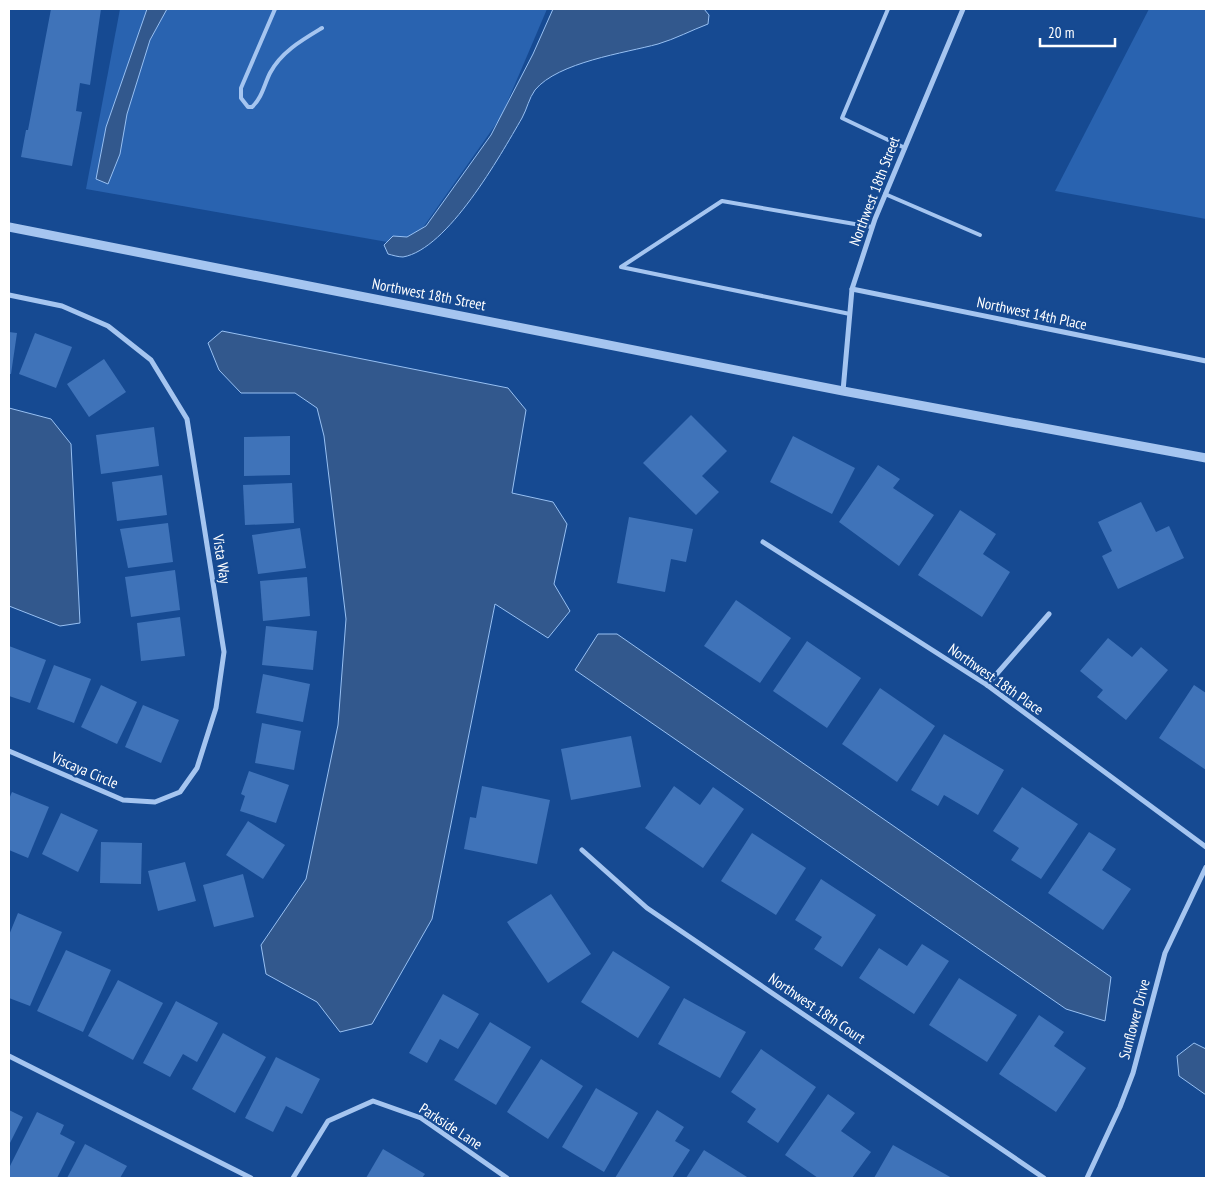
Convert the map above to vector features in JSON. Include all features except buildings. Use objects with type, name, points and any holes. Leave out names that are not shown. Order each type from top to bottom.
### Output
[{"type":"street","name":"Northwest 18th Street","points":[[843,391],[852,289],[885,194],[963,9]]},
{"type":"street","name":"Northwest 18th Street","points":[[9,227],[843,391],[1206,458]]},
{"type":"street","name":"Northwest 14th Place","points":[[852,289],[1206,361]]},
{"type":"street","name":"Vista Way","points":[[9,295],[62,306],[108,326],[151,360],[187,419],[224,652],[216,708],[197,768],[180,792],[154,802]]},
{"type":"street","name":"Northwest 18th Place","points":[[763,542],[987,685],[1206,847]]},
{"type":"street","points":[[987,685],[1049,614]]},
{"type":"street","name":"Viscaya Circle","points":[[9,751],[123,800],[154,802]]},
{"type":"street","name":"Northwest 18th Court","points":[[582,850],[648,908],[1044,1178]]},
{"type":"street","name":"Sunflower Drive","points":[[1088,1178],[1133,1073],[1165,953],[1206,867]]},
{"type":"street","points":[[9,1056],[251,1178]]},
{"type":"street","name":"Parkside Lane","points":[[293,1178],[328,1122],[373,1101],[421,1118],[507,1178]]},
{"type":"lane","points":[[275,9],[241,88],[241,98],[248,107],[252,107],[257,103],[271,72],[286,52],[322,28]]},
{"type":"lane","points":[[888,9],[842,118],[904,148]]},
{"type":"lane","points":[[885,194],[980,235]]},
{"type":"lane","points":[[850,314],[621,267],[722,200],[872,228]]},
{"type":"shaded area","points":[[120,9],[547,9],[501,117],[410,246],[86,189]]},
{"type":"shaded area","points":[[147,9],[167,9],[150,40],[127,114],[120,154],[108,184],[96,179],[106,127]]},
{"type":"shaded area","points":[[553,9],[704,9],[709,15],[708,24],[671,40],[593,60],[559,72],[546,80],[533,93],[522,118],[487,177],[455,220],[420,250],[403,257],[388,254],[384,245],[393,236],[407,237],[426,226],[491,135],[533,54]]},
{"type":"shaded area","points":[[1149,9],[1206,9],[1206,219],[1055,191]]},
{"type":"shaded area","points":[[222,331],[508,388],[526,410],[512,493],[553,502],[567,524],[554,584],[570,611],[548,638],[495,604],[432,919],[372,1024],[340,1032],[317,1002],[266,974],[261,945],[306,879],[338,725],[346,619],[324,436],[317,408],[295,393],[241,393],[219,370],[208,343]]},
{"type":"shaded area","points":[[9,408],[51,419],[71,444],[80,623],[60,626],[9,606]]},
{"type":"shaded area","points":[[598,634],[617,634],[1111,977],[1105,1021],[1066,1009],[575,670]]},
{"type":"shaded area","points":[[1194,1043],[1206,1049],[1206,1095],[1179,1076],[1177,1056]]}]
